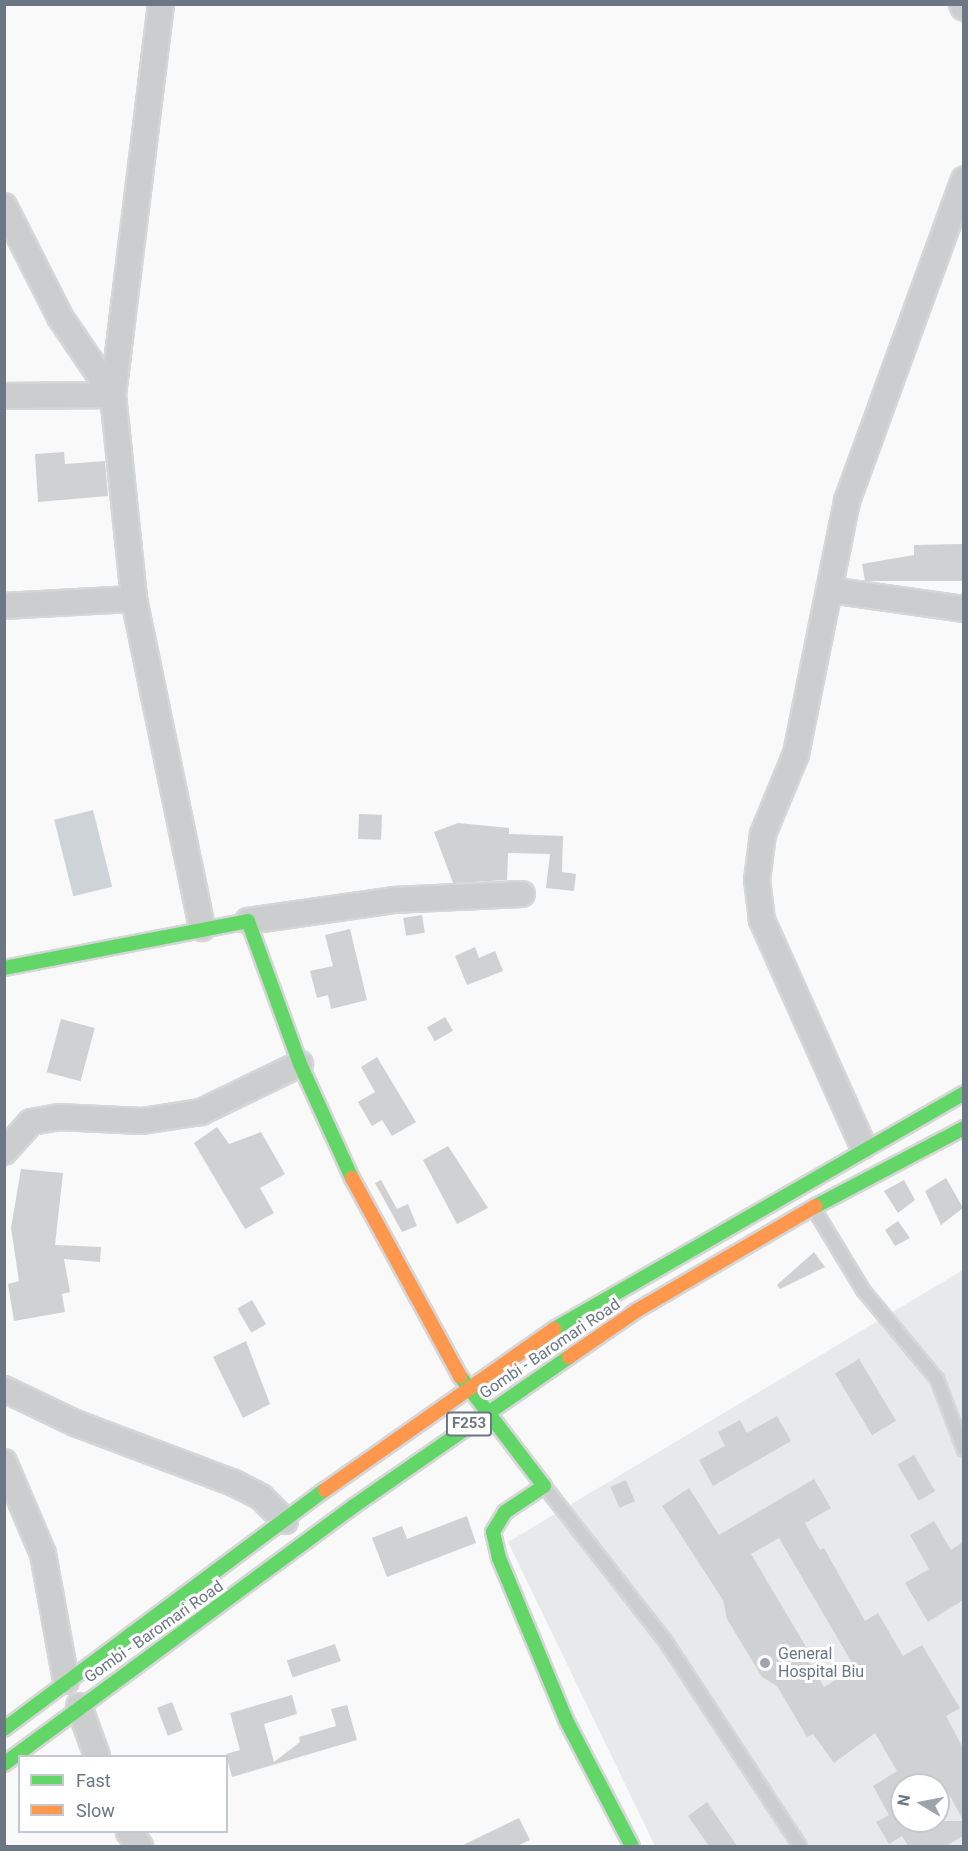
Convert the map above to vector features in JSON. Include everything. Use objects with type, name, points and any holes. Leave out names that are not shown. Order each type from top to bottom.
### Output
[{"type":"main road","points":[[4,968],[202,928],[248,921],[300,1064],[361,1197],[465,1387],[544,1486],[505,1512],[493,1532],[497,1550],[566,1720],[632,1846]]},
{"type":"main road","name":"Gombi - Baromari Road","points":[[4,1729],[465,1387],[601,1297],[863,1146],[963,1093]]},
{"type":"main road","name":"Gombi - Baromari Road","points":[[4,1764],[79,1706],[485,1412],[636,1311],[813,1208],[963,1128]]},
{"type":"street","points":[[160,4],[113,395],[134,599],[202,928]]},
{"type":"street","points":[[863,1146],[762,920],[758,880],[763,834],[796,754],[847,501],[963,180]]},
{"type":"street","points":[[4,206],[60,317],[113,395]]},
{"type":"street","points":[[4,396],[113,395]]},
{"type":"street","points":[[830,590],[963,609]]},
{"type":"street","points":[[4,606],[134,599]]},
{"type":"street","points":[[248,921],[393,900],[522,894]]},
{"type":"street","points":[[4,1152],[31,1122],[58,1117],[142,1121],[201,1112],[300,1064]]},
{"type":"street","points":[[4,1389],[75,1423],[234,1483],[261,1497],[285,1521]]},
{"type":"street","points":[[4,1462],[43,1554],[66,1682]]},
{"type":"street","points":[[79,1706],[97,1755]]},
{"type":"street","points":[[130,1833],[140,1846]]},
{"type":"lane","points":[[813,1208],[863,1290],[937,1379],[963,1450]]},
{"type":"lane","points":[[544,1486],[666,1642],[800,1846]]},
{"type":"shaded area","points":[[93,810],[112,887],[73,896],[54,820]]},
{"type":"shaded area","name":"General Hospital Biu","points":[[963,1270],[963,1846],[655,1846],[508,1542]]},
{"type":"building","points":[[64,452],[65,464],[105,461],[108,496],[38,502],[35,454]]},
{"type":"building","points":[[963,544],[963,581],[865,581],[862,564],[914,555],[914,545]]},
{"type":"building","points":[[359,814],[382,815],[381,840],[358,839]]},
{"type":"building","points":[[458,823],[509,828],[509,834],[563,836],[562,872],[576,874],[574,891],[546,888],[550,854],[508,853],[507,880],[453,883],[434,832]]},
{"type":"building","points":[[422,915],[425,933],[406,936],[403,918]]},
{"type":"building","points":[[350,929],[367,1000],[331,1009],[328,995],[317,998],[310,971],[333,966],[325,935]]},
{"type":"building","points":[[475,947],[479,958],[495,951],[503,971],[467,985],[455,956]]},
{"type":"building","points":[[445,1017],[453,1031],[435,1041],[427,1028]]},
{"type":"building","points":[[61,1019],[95,1028],[81,1081],[47,1072]]},
{"type":"building","points":[[377,1057],[416,1122],[392,1136],[382,1120],[372,1126],[358,1102],[375,1092],[361,1067]]},
{"type":"building","points":[[217,1127],[229,1144],[261,1132],[285,1174],[260,1188],[274,1213],[245,1229],[194,1143]]},
{"type":"building","points":[[448,1146],[488,1208],[457,1224],[423,1160]]},
{"type":"building","points":[[21,1169],[63,1173],[55,1245],[101,1247],[100,1262],[64,1259],[70,1292],[62,1294],[65,1312],[14,1321],[8,1284],[19,1281],[11,1228]]},
{"type":"building","points":[[946,1178],[963,1208],[941,1225],[925,1191]]},
{"type":"building","points":[[381,1180],[397,1209],[408,1204],[417,1226],[402,1232],[375,1183]]},
{"type":"building","points":[[904,1180],[915,1200],[898,1213],[884,1191]]},
{"type":"building","points":[[898,1221],[910,1238],[895,1246],[885,1230]]},
{"type":"building","points":[[814,1252],[825,1267],[780,1289],[777,1285]]},
{"type":"building","points":[[252,1300],[266,1324],[251,1333],[237,1308]]},
{"type":"building","points":[[246,1341],[270,1404],[243,1418],[213,1357]]},
{"type":"building","points":[[859,1359],[896,1421],[872,1435],[835,1373]]},
{"type":"building","points":[[777,1416],[791,1441],[713,1486],[699,1460],[725,1446],[718,1432],[740,1420],[747,1433]]},
{"type":"building","points":[[914,1455],[935,1491],[919,1501],[898,1464]]},
{"type":"building","points":[[814,1479],[831,1508],[805,1523],[820,1550],[824,1548],[865,1621],[878,1613],[903,1656],[922,1645],[960,1708],[946,1716],[963,1748],[963,1820],[950,1796],[950,1773],[894,1773],[897,1771],[875,1733],[834,1763],[813,1734],[807,1737],[777,1686],[762,1677],[727,1619],[723,1600],[662,1506],[689,1488],[719,1535]],"holes":[[[779,1538],[855,1668],[824,1687],[808,1660],[812,1657],[751,1554]]]},
{"type":"building","points":[[626,1480],[635,1501],[619,1508],[610,1487]]},
{"type":"building","points":[[467,1516],[476,1543],[387,1577],[372,1538],[402,1526],[407,1539]]},
{"type":"building","points":[[934,1521],[951,1550],[963,1542],[963,1600],[928,1622],[905,1583],[929,1569],[910,1535]]},
{"type":"building","points":[[335,1644],[341,1661],[293,1678],[287,1661]]},
{"type":"building","points":[[292,1695],[297,1714],[264,1724],[274,1762],[300,1742],[299,1737],[336,1726],[331,1709],[347,1705],[357,1740],[232,1777],[226,1754],[240,1750],[230,1713]]},
{"type":"building","points":[[172,1702],[183,1730],[168,1736],[157,1708]]},
{"type":"building","points":[[890,1775],[890,1833],[950,1833],[950,1821],[963,1821],[963,1836],[946,1846],[908,1846],[902,1836],[889,1844],[876,1822],[889,1815],[873,1786]]},
{"type":"building","points":[[707,1802],[737,1846],[709,1846],[688,1816]]},
{"type":"building","points":[[519,1818],[530,1840],[517,1846],[461,1846]]},
{"type":"traffic: fast","points":[[4,968],[248,921],[300,1064],[352,1178]]},
{"type":"traffic: fast","points":[[554,1329],[964,1093]]},
{"type":"traffic: fast","points":[[816,1206],[964,1128]]},
{"type":"traffic: fast","points":[[4,1764],[354,1506],[569,1357]]},
{"type":"traffic: fast","points":[[460,1376],[544,1486],[505,1512],[493,1532],[499,1558],[566,1720],[632,1846]]},
{"type":"traffic: fast","points":[[4,1729],[325,1490]]},
{"type":"traffic: slow","points":[[352,1178],[460,1376]]},
{"type":"traffic: slow","points":[[569,1357],[636,1311],[816,1206]]},
{"type":"traffic: slow","points":[[325,1490],[554,1329]]},
{"type":"place","name":"General Hospital Biu","points":[[765,1663]]}]
